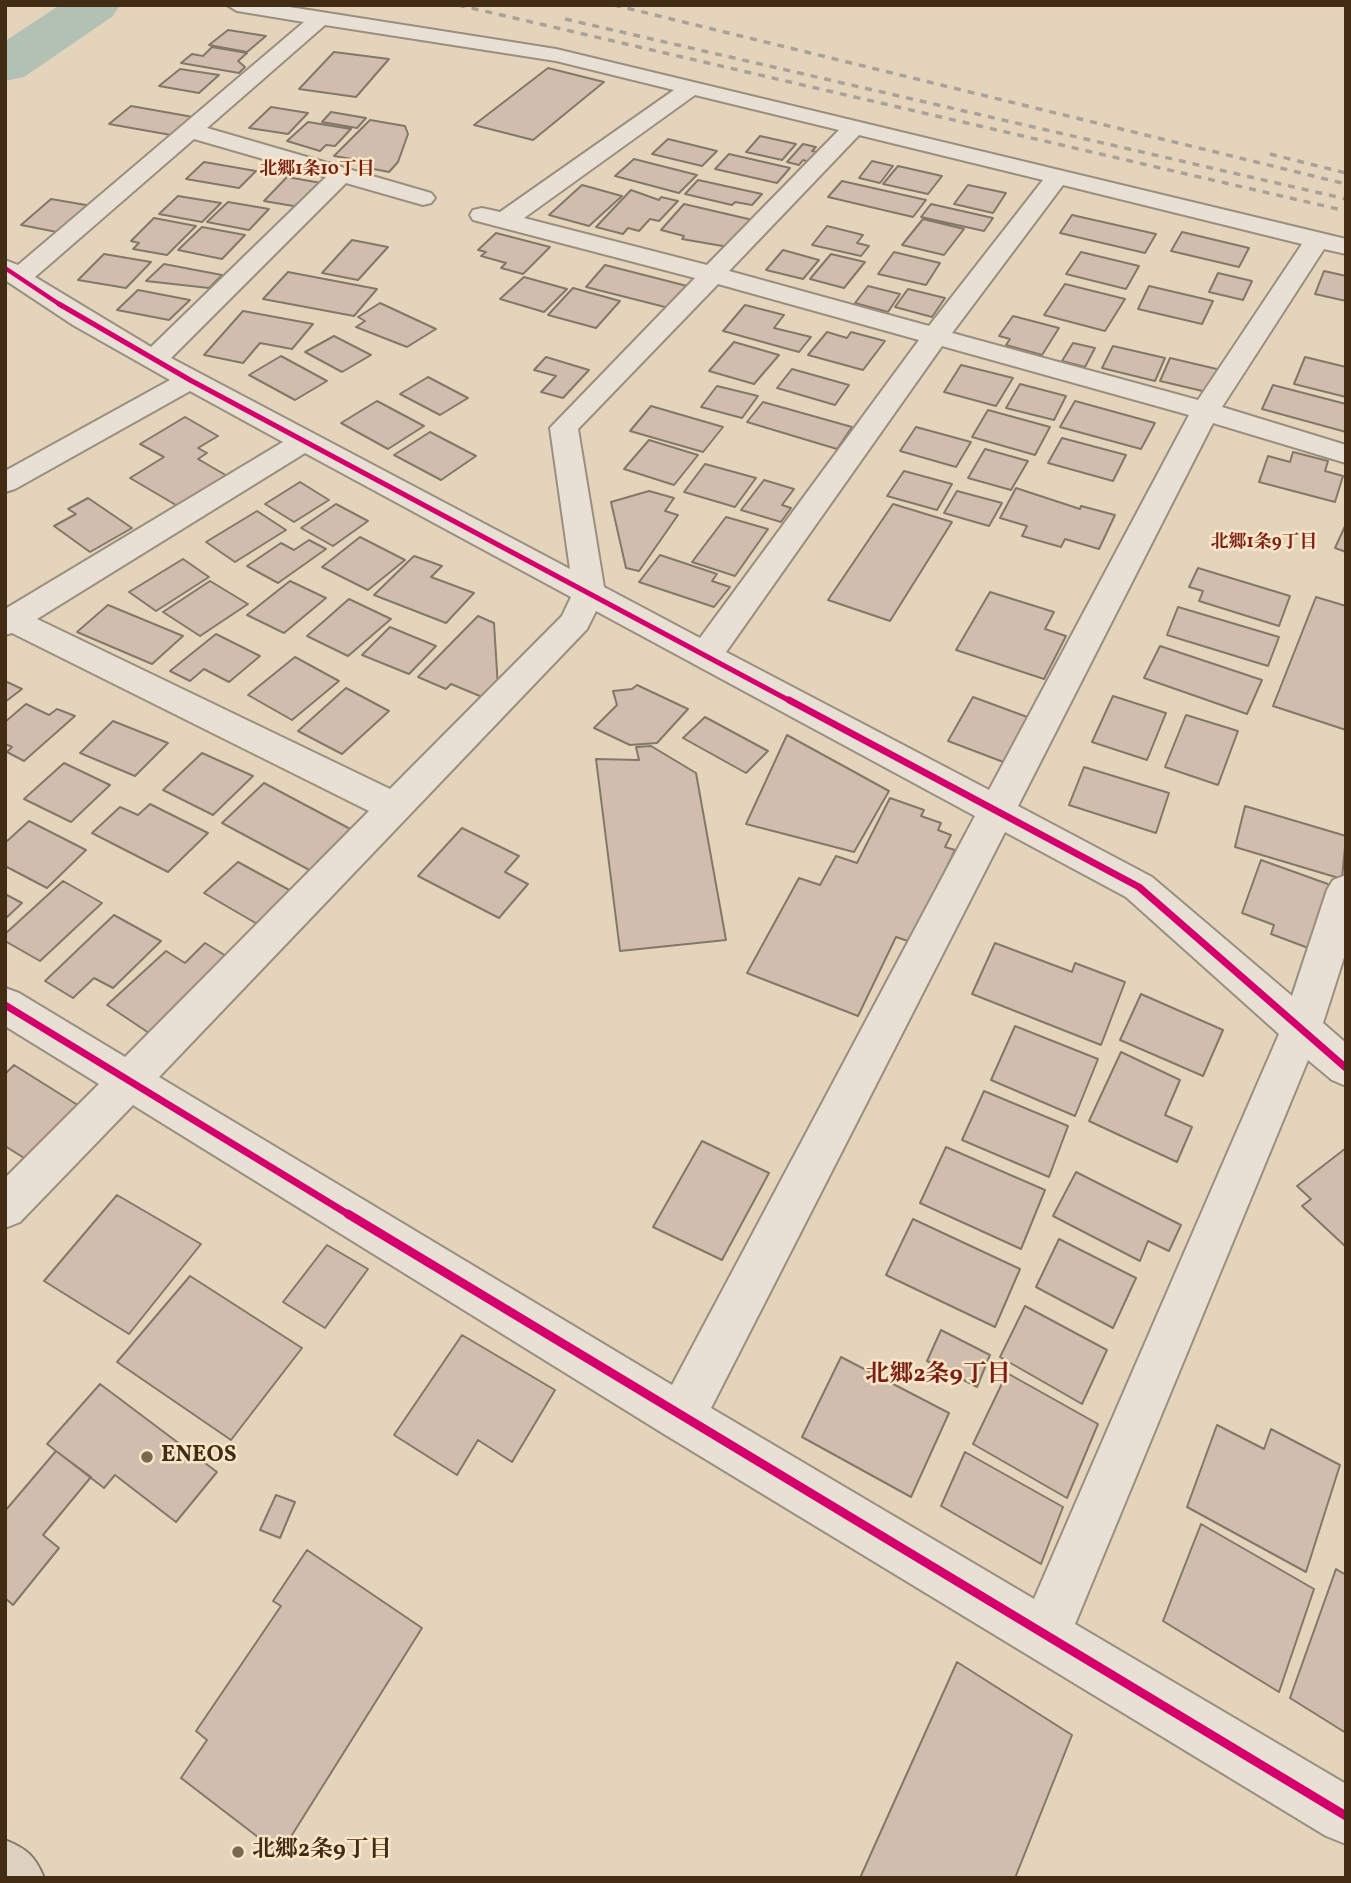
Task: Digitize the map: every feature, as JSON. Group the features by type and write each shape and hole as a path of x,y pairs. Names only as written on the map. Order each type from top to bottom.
{"main road":[{"path":"5,1868 16,1878"}],"street":[{"path":"237,5 556,55 1331,244 1205,411 681,1417"},
{"path":"321,18 193,131 13,272 82,319 190,380 1139,887 1346,1068"},
{"path":"691,88 493,218 714,275 1205,411 1346,454"},
{"path":"5,1208 576,621 589,592 564,428 853,129"},
{"path":"193,131 423,198"},
{"path":"155,358 342,174"},
{"path":"705,656 935,337 1056,179"},
{"path":"5,483 190,380"},
{"path":"9,622 306,440"},
{"path":"9,622 394,807"},
{"path":"1044,1636 1301,1029 1346,890"},
{"path":"5,1005 129,1078 681,1417 1346,1816"}],"building":[{"path":"228,30 266,36 247,52 209,45"},
{"path":"212,47 247,53 238,61 245,67 239,73 181,63 192,54 203,56"},
{"path":"334,52 389,59 356,97 299,89"},
{"path":"548,68 604,82 533,140 474,125"},
{"path":"180,69 219,75 199,93 159,86"},
{"path":"131,106 193,117 171,135 109,124"},
{"path":"271,107 308,113 288,134 249,128"},
{"path":"331,112 366,118 357,128 322,122"},
{"path":"370,120 405,126 408,134 398,162 389,172 358,166 363,161 334,156"},
{"path":"308,122 351,129 335,146 326,145 320,151 287,141"},
{"path":"760,136 796,144 782,160 746,152"},
{"path":"668,139 717,151 702,166 652,154"},
{"path":"803,144 816,147 812,151 821,153 813,163 803,160 799,165 787,162"},
{"path":"729,154 790,168 777,183 715,169"},
{"path":"634,159 697,175 679,193 615,176"},
{"path":"872,161 893,166 880,183 859,178"},
{"path":"204,162 256,171 239,188 186,179"},
{"path":"898,166 942,176 928,194 883,184"},
{"path":"287,177 327,184 305,208 264,201"},
{"path":"698,180 762,194 752,205 735,202 732,205 685,194"},
{"path":"842,181 926,200 913,217 828,197"},
{"path":"582,185 622,196 589,226 549,215"},
{"path":"968,185 1006,193 993,213 954,204"},
{"path":"631,190 659,200 661,197 678,201 659,221 650,219 639,231 628,228 623,234 596,227"},
{"path":"178,196 221,203 202,222 159,214"},
{"path":"51,199 92,206 62,233 21,225"},
{"path":"228,202 269,209 249,230 207,222"},
{"path":"684,204 757,221 734,248 682,239 684,236 661,230"},
{"path":"931,204 993,218 984,231 921,217"},
{"path":"1072,215 1156,234 1145,253 1060,233"},
{"path":"154,218 196,226 167,255 133,249 139,243 131,241"},
{"path":"923,219 964,229 944,255 902,245"},
{"path":"827,226 863,235 857,243 869,246 861,256 812,245"},
{"path":"202,227 245,235 222,259 178,250"},
{"path":"1182,232 1249,248 1239,267 1171,251"},
{"path":"496,233 550,247 523,274 501,268 506,263 481,256 486,252 478,250"},
{"path":"352,240 388,247 358,280 322,273"},
{"path":"783,250 819,260 803,279 766,270"},
{"path":"894,252 940,263 926,285 878,274"},
{"path":"1081,252 1139,266 1126,289 1066,274"},
{"path":"104,254 151,262 126,288 78,280"},
{"path":"831,254 865,262 844,288 810,279"},
{"path":"164,264 222,275 209,288 146,281"},
{"path":"605,265 687,286 669,308 586,287"},
{"path":"1324,271 1346,276 1346,301 1315,294"},
{"path":"288,272 377,289 354,316 263,299"},
{"path":"1218,273 1252,281 1243,300 1209,292"},
{"path":"524,277 567,289 544,312 500,299"},
{"path":"1065,284 1125,299 1105,331 1044,315"},
{"path":"868,286 900,294 888,312 855,303"},
{"path":"1149,286 1213,301 1202,324 1138,309"},
{"path":"573,288 620,301 596,328 548,315"},
{"path":"908,289 945,298 932,317 895,307"},
{"path":"138,290 190,300 169,320 117,310"},
{"path":"380,303 436,329 407,347 356,327 365,321 358,317"},
{"path":"745,305 784,315 774,328 811,337 799,352 723,331"},
{"path":"243,311 313,324 292,349 260,343 243,363 204,355"},
{"path":"1013,316 1059,328 1042,355 1006,345 1010,339 999,336"},
{"path":"827,332 847,338 851,332 885,341 863,370 808,355"},
{"path":"334,336 371,355 342,372 305,352"},
{"path":"734,342 779,355 754,384 709,371"},
{"path":"1073,343 1095,348 1085,367 1062,361"},
{"path":"1113,346 1165,358 1155,381 1102,368"},
{"path":"281,356 327,381 295,400 249,375"},
{"path":"546,357 589,370 563,398 541,392 556,376 534,370"},
{"path":"1305,357 1346,367 1346,397 1294,384"},
{"path":"1170,358 1221,370 1211,393 1160,381"},
{"path":"961,365 1013,378 996,406 944,392"},
{"path":"792,369 849,385 835,405 777,388"},
{"path":"428,377 468,398 440,415 400,394"},
{"path":"1020,384 1066,396 1054,420 1006,408"},
{"path":"1273,385 1346,404 1346,432 1262,409"},
{"path":"717,386 758,396 742,418 701,407"},
{"path":"377,401 424,426 388,449 341,423"},
{"path":"1075,401 1155,423 1141,449 1060,427"},
{"path":"763,402 852,427 837,449 747,422"},
{"path":"651,406 723,427 703,452 630,431"},
{"path":"988,410 1050,427 1035,455 972,437"},
{"path":"185,417 218,436 198,448 207,453 198,459 229,477 181,508 130,478 164,457 140,444"},
{"path":"916,427 971,442 956,467 900,451"},
{"path":"430,432 476,456 441,480 394,455"},
{"path":"1062,438 1126,455 1113,481 1048,463"},
{"path":"649,440 698,455 674,485 624,469"},
{"path":"985,449 1028,461 1011,490 968,478"},
{"path":"1293,452 1328,461 1325,471 1343,476 1335,502 1259,482 1268,456 1290,462"},
{"path":"705,464 756,478 735,507 684,492"},
{"path":"904,471 952,484 937,510 887,496"},
{"path":"764,480 794,489 782,505 791,508 781,522 741,510"},
{"path":"300,482 329,500 294,522 265,504"},
{"path":"1016,488 1080,509 1081,506 1115,515 1099,549 1065,539 1061,547 1022,536 1027,526 1000,518"},
{"path":"649,491 674,498 665,511 678,515 639,571 626,568 611,502"},
{"path":"957,491 1002,503 989,526 944,513"},
{"path":"88,498 132,528 90,552 54,526 76,514 68,509"},
{"path":"336,504 368,521 333,546 301,528"},
{"path":"893,504 952,522 890,621 828,600"},
{"path":"257,511 286,530 235,562 206,542"},
{"path":"726,517 768,529 735,576 692,562"},
{"path":"1346,524 1346,552 1335,548"},
{"path":"360,537 405,560 368,590 322,567"},
{"path":"309,540 326,549 278,583 247,566 281,543 294,550"},
{"path":"660,555 717,574 712,581 730,587 714,607 639,582"},
{"path":"414,556 442,566 431,577 474,593 446,623 374,595"},
{"path":"183,559 209,577 156,611 129,592"},
{"path":"1198,568 1290,596 1279,626 1199,601 1203,591 1189,587"},
{"path":"210,581 248,604 200,636 163,612"},
{"path":"290,581 326,598 284,633 247,615"},
{"path":"990,592 1054,612 1045,629 1066,636 1044,679 956,650"},
{"path":"1316,597 1346,606 1346,730 1273,706"},
{"path":"349,599 391,619 348,656 307,636"},
{"path":"108,605 183,636 152,664 77,632"},
{"path":"1178,607 1279,637 1268,666 1167,635"},
{"path":"478,616 494,623 498,688 487,699 451,684 446,689 418,677"},
{"path":"390,627 436,646 409,674 362,655"},
{"path":"216,634 260,656 229,682 204,669 190,681 170,671"},
{"path":"1160,646 1262,680 1247,714 1144,678"},
{"path":"295,657 339,681 292,720 248,695"},
{"path":"5,681 22,689 5,702"},
{"path":"637,685 688,709 657,743 630,745 594,728 617,705 613,691 632,689"},
{"path":"346,688 389,711 342,754 298,731"},
{"path":"1113,696 1166,713 1147,760 1092,742"},
{"path":"973,697 1030,718 1006,763 948,741"},
{"path":"26,704 49,715 57,709 75,716 24,761 7,752 12,747 5,744 5,722"},
{"path":"1186,715 1238,731 1218,785 1165,767"},
{"path":"705,717 768,751 746,773 683,738"},
{"path":"113,721 168,743 135,776 80,753"},
{"path":"787,735 889,791 854,852 746,824"},
{"path":"651,746 696,773 726,940 620,951 596,759 639,760 636,747"},
{"path":"202,753 253,776 213,815 163,790"},
{"path":"64,763 110,785 71,822 24,799"},
{"path":"1084,767 1169,793 1156,833 1069,805"},
{"path":"264,783 356,832 315,873 222,823"},
{"path":"890,798 924,810 921,816 941,823 938,830 951,835 945,847 955,850 911,942 896,937 858,1016 747,973 799,878 820,885 836,856 857,863"},
{"path":"150,804 208,833 168,872 92,833 120,807 138,815"},
{"path":"1245,806 1346,836 1342,879 1235,847"},
{"path":"29,821 86,850 47,888 5,866 5,843"},
{"path":"462,828 519,856 505,872 528,884 499,918 418,876"},
{"path":"1261,860 1339,888 1319,952 1271,934 1274,925 1242,913"},
{"path":"238,862 293,892 259,925 204,893"},
{"path":"63,881 102,903 40,961 5,941 5,934"},
{"path":"5,894 22,903 5,919"},
{"path":"114,915 161,941 113,988 94,978 73,998 45,981"},
{"path":"205,943 231,959 152,1035 107,1005 166,951 185,963"},
{"path":"995,943 1072,972 1075,963 1125,982 1101,1045 972,994"},
{"path":"1141,994 1223,1030 1203,1076 1120,1040"},
{"path":"1015,1026 1098,1059 1075,1116 991,1080"},
{"path":"1121,1052 1180,1080 1165,1115 1192,1127 1177,1162 1089,1121"},
{"path":"14,1065 84,1109 32,1163 5,1146 5,1074"},
{"path":"984,1091 1068,1126 1049,1177 962,1140"},
{"path":"702,1141 769,1173 722,1260 653,1227"},
{"path":"946,1147 1045,1190 1021,1249 920,1203"},
{"path":"1346,1148 1346,1247 1302,1206 1311,1199 1297,1186"},
{"path":"1076,1172 1181,1225 1169,1251 1148,1241 1140,1261 1053,1216"},
{"path":"117,1195 201,1244 129,1334 44,1281"},
{"path":"913,1219 1020,1269 995,1327 886,1275"},
{"path":"1059,1239 1136,1278 1113,1328 1036,1287"},
{"path":"327,1245 368,1269 325,1328 283,1302"},
{"path":"190,1276 302,1348 231,1440 117,1362"},
{"path":"1025,1306 1107,1350 1082,1404 1000,1357"},
{"path":"941,1330 990,1355 977,1387 927,1361"},
{"path":"462,1335 555,1390 512,1462 478,1440 457,1475 394,1435"},
{"path":"841,1357 949,1413 911,1497 802,1437"},
{"path":"1007,1373 1098,1424 1067,1498 973,1444"},
{"path":"100,1384 217,1472 176,1522 115,1475 104,1488 47,1444"},
{"path":"1217,1425 1264,1449 1271,1429 1340,1465 1306,1572 1187,1507"},
{"path":"56,1451 91,1477 43,1535 59,1548 13,1605 5,1598 5,1511"},
{"path":"965,1452 1063,1507 1041,1564 941,1506"},
{"path":"276,1495 295,1502 280,1538 260,1530"},
{"path":"1201,1524 1314,1589 1279,1692 1163,1621"},
{"path":"307,1550 422,1628 280,1854 181,1778 207,1740 196,1731 281,1606 273,1601"},
{"path":"1336,1569 1346,1575 1346,1733 1290,1698"},
{"path":"957,1662 1072,1735 1015,1878 860,1878"}],"waterway":[{"path":"5,65 95,5"}],"railway":[{"path":"458,5 1346,211"},
{"path":"614,5 1346,184"},
{"path":"565,19 1346,199"},
{"path":"1270,154 1346,173"}],"cycle path":[{"path":"5,268 82,319 190,380 1139,887 1346,1068"},
{"path":"5,1005 681,1417 1346,1816"}],"place":[{"name":"ENEOS","path":"147,1457"},
{"name":"北郷2条9丁目","path":"238,1852"}],"district":[{"name":"北郷1条10丁目","path":"317,171"},
{"name":"北郷1条9丁目","path":"1264,544"},
{"name":"北郷2条9丁目","path":"938,1377"}]}
